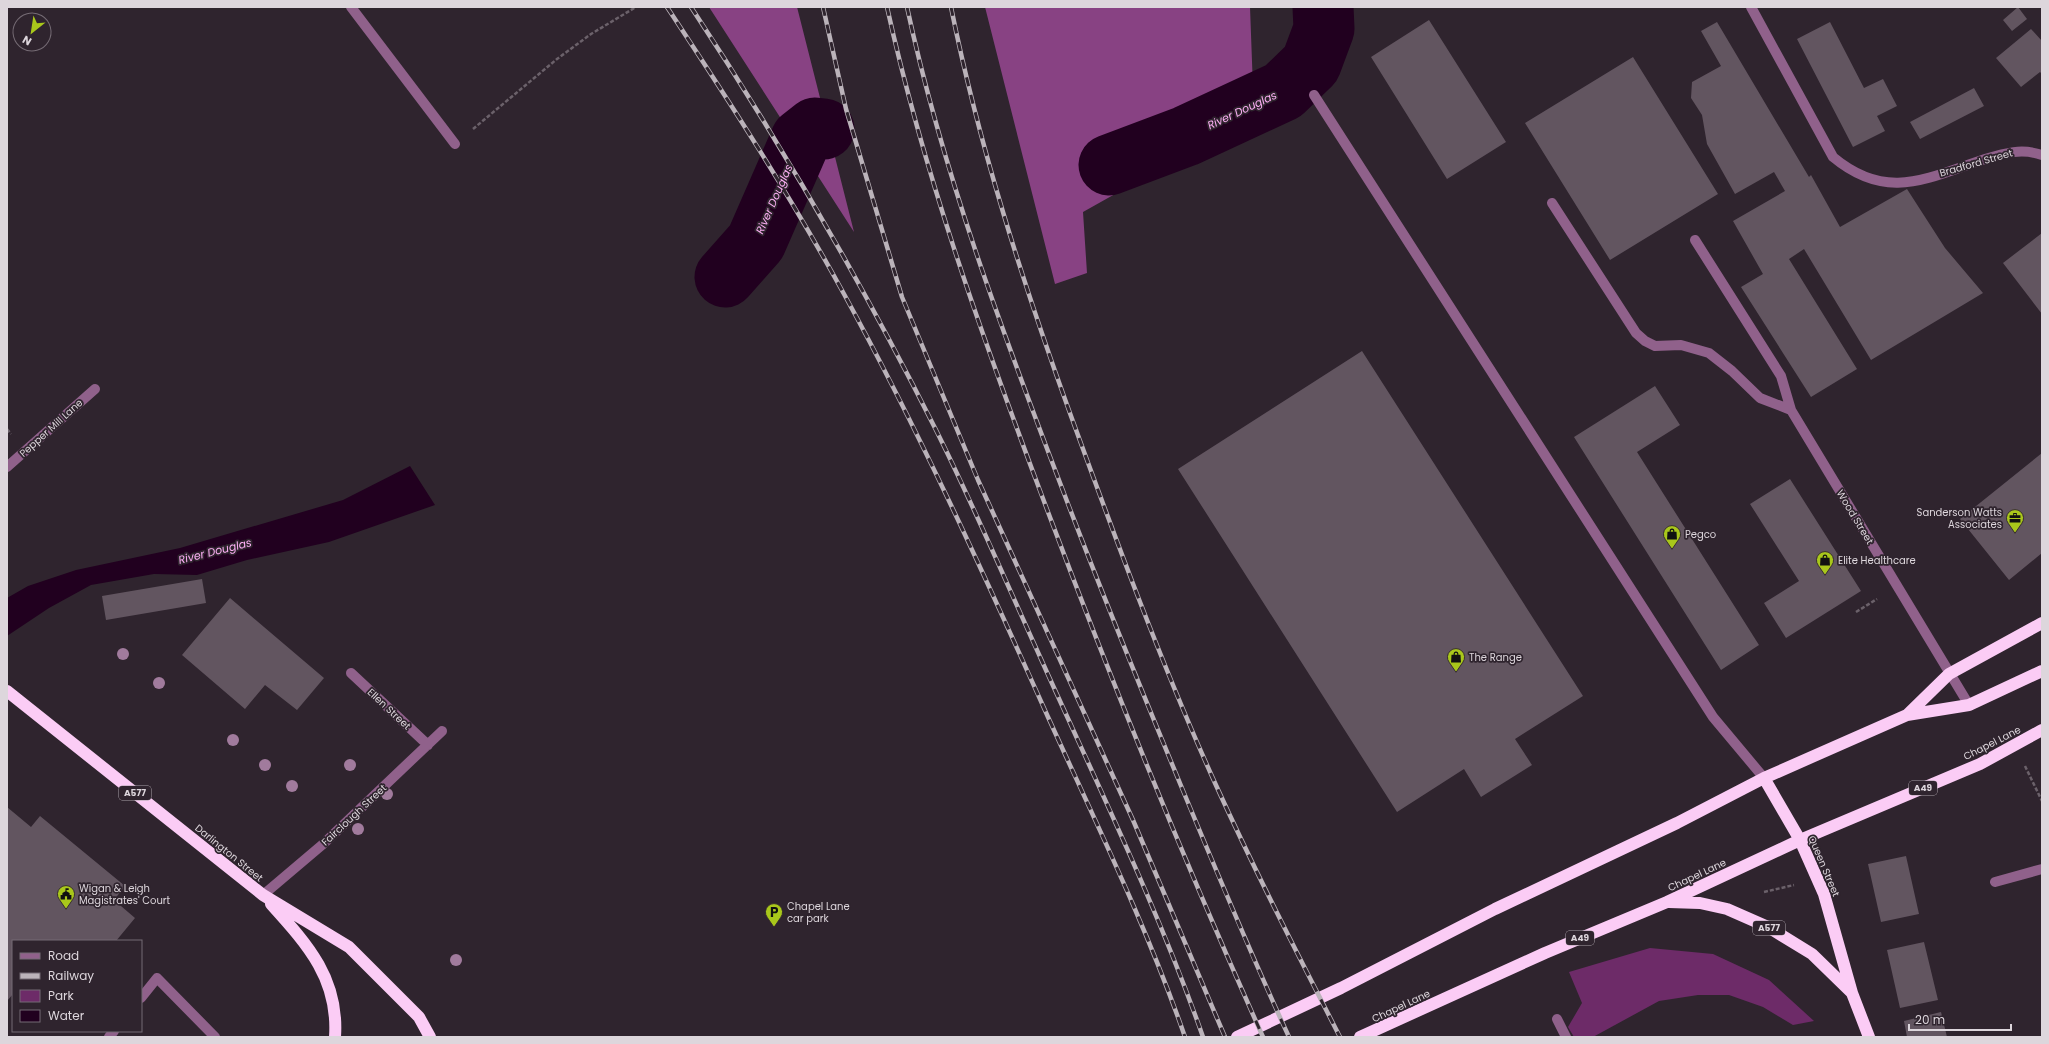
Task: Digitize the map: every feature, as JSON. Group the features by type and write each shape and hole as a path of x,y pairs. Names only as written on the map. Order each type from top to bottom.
{"highway":[{"path":"1907,715 1949,674 2042,623"},
{"path":"1237,1037 1341,988 1495,909 1677,823 1764,778 1907,715 1969,705 2042,671"},
{"name":"Darlington Street","path":"7,691 263,895 349,947 419,1017 430,1037"},
{"name":"Chapel Lane","path":"1360,1037 1545,952 1667,902 1800,840 1980,764 2042,730"},
{"name":"Queen Street","path":"1764,778 1800,840 1824,894 1852,993 1869,1037"},
{"name":"A577","path":"263,895 303,940 321,970 334,1002 336,1016 335,1037"},
{"name":"Queen Street","path":"1667,902 1700,903 1727,909 1768,927 1812,954 1852,993"}],"street":[{"path":"351,7 454,144"},
{"name":"Bradford Street","path":"1751,7 1833,157 1848,170 1867,179 1888,184 1912,183 2015,151 2033,152 2042,155"},
{"path":"1314,95 1713,717 1764,778"},
{"path":"1552,203 1636,333 1645,341 1655,346 1680,345 1709,353 1732,371 1760,398 1791,410"},
{"name":"Wood Street","path":"1695,240 1781,376 1791,410 1969,705"},
{"name":"Pepper Mill Lane","path":"7,467 95,389"},
{"name":"Ellen Street","path":"351,673 428,745"},
{"name":"Fairclough Street","path":"263,895 322,844 428,745 442,730"},
{"path":"1995,882 2042,869"},
{"path":"142,997 157,978 215,1037"},
{"path":"1557,1019 1566,1037"}],"path":[{"path":"454,144 557,59 591,34 636,7"},
{"path":"2029,775 2042,801"},
{"path":"1764,892 1797,884"}],"green space":[{"path":"1650,948 1713,954 1769,980 1814,1021 1793,1025 1763,1007 1729,995 1698,995 1659,1001 1593,1037 1574,1037 1568,1027 1582,1003 1569,972"}],"shaded area":[{"path":"709,7 797,7 854,232"},
{"path":"985,7 1250,7 1254,116 1083,212 1087,273 1055,284"}],"water":[{"path":"410,466 435,505 329,542 247,560 197,575 154,574 91,585 49,608 7,636 7,598 28,586 76,570 180,548 343,500"}],"building":[{"path":"2018,7 2027,19 2012,31 2003,20"},
{"path":"1429,20 1506,142 1447,179 1371,57"},
{"path":"1717,22 1809,177 1811,175 1840,227 1907,189 1945,248 1983,293 1871,360 1804,249 1789,259 1857,369 1811,397 1741,287 1763,274 1733,221 1785,191 1774,172 1735,194 1707,144 1702,115 1691,98 1692,82 1721,66 1701,31"},
{"path":"1830,22 1864,88 1883,79 1897,106 1877,116 1885,131 1853,147 1797,39"},
{"path":"2031,29 2042,41 2042,74 2040,72 2021,87 1996,58"},
{"path":"1633,57 1718,194 1610,260 1525,123"},
{"path":"1974,88 1984,106 1920,139 1910,122"},
{"path":"2042,233 2042,314 2003,263"},
{"path":"1362,351 1583,696 1515,739 1532,765 1481,797 1464,769 1397,812 1178,469"},
{"name":"Pegco","path":"1655,386 1680,425 1637,452 1759,645 1721,670 1574,437"},
{"path":"2042,453 2042,553 2009,580 1960,519"},
{"path":"1790,479 1861,591 1786,638 1764,603 1799,581 1750,504"},
{"path":"202,579 206,603 106,620 102,596"},
{"path":"230,598 324,678 297,710 265,685 245,709 182,655"},
{"name":"Wigan & Leigh Magistrates' Court","path":"7,807 31,827 40,816 125,886 114,900 135,918 117,940 12,940 12,995 7,1001"},
{"path":"1906,856 1919,914 1881,922 1868,864"},
{"path":"1924,942 1938,1000 1900,1008 1887,950"},
{"path":"1941,1012 1947,1037 1907,1037 1904,1021"}],"waterway":[{"name":"River Douglas","path":"1109,165 1186,136 1283,91 1311,64 1324,29 1323,7"},
{"name":"River Douglas","path":"725,277 756,242 801,139 815,128 824,129"}],"railway":[{"path":"667,7 781,184 844,294 899,398 975,556 1138,915 1185,1037"},
{"path":"691,7 756,109 819,214 879,320 935,428 976,514 1126,846 1167,941 1203,1037"},
{"path":"823,7 846,109 902,297 978,480 1133,820 1225,1037"},
{"path":"887,7 918,131 936,193 976,315 998,376 1094,632 1148,768 1204,903 1263,1037"},
{"path":"907,7 938,131 977,254 1020,376 1079,533 1138,682 1235,916 1289,1037"},
{"path":"951,7 975,111 1019,265 1053,366 1122,555 1176,692 1215,783 1260,879 1340,1037"}],"place":[{"name":"Sanderson Watts Associates","path":"2015,533"},
{"name":"Pegco","path":"1672,549"},
{"name":"Elite Healthcare","path":"1825,575"},
{"name":"The Range","path":"1456,672"},
{"name":"Wigan & Leigh Magistrates' Court","path":"66,909"},
{"name":"Chapel Lane car park","path":"774,927"}]}
